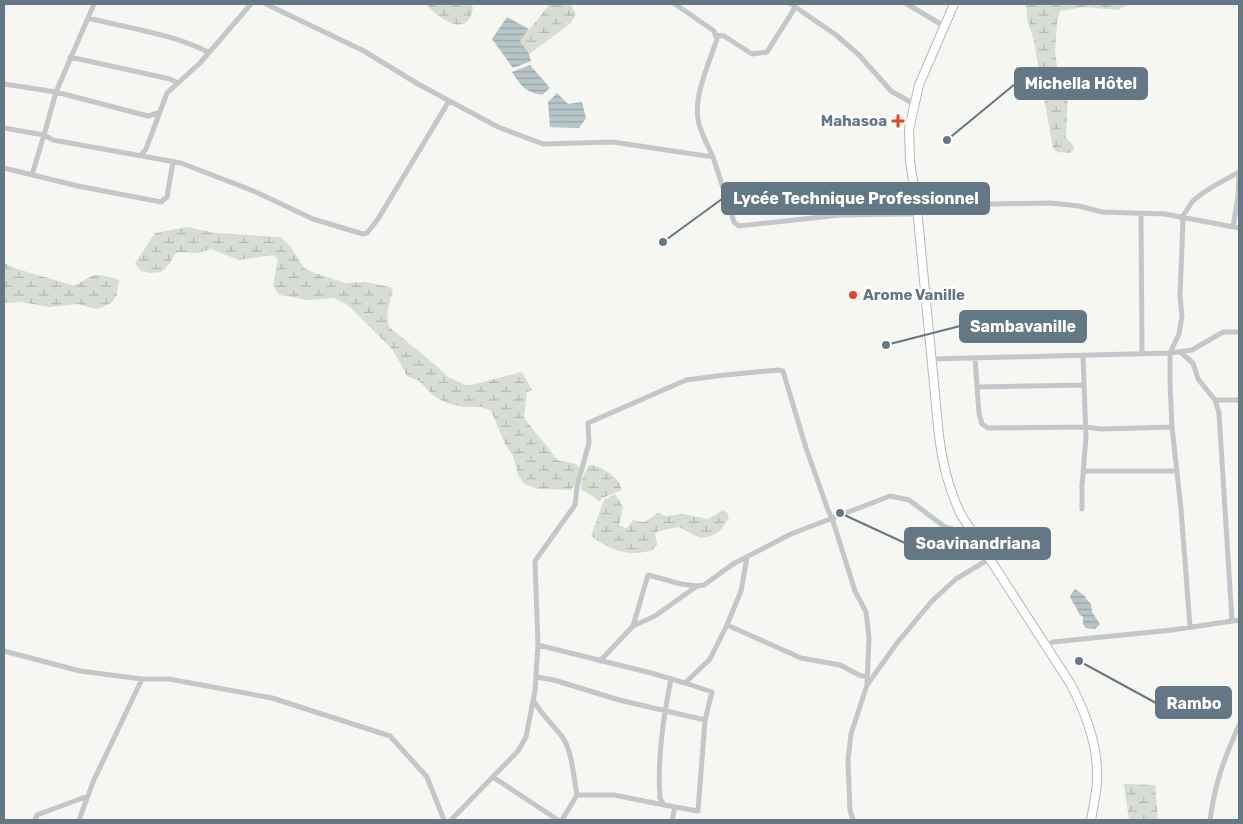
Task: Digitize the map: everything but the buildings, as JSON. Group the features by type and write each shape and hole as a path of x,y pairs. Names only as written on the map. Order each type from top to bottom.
{"main road":[{"path":"954,4 919,85 911,116 909,142 944,469 950,490 960,513 1046,645 1083,707 1091,731 1097,781 1091,820"}],"street":[{"path":"32,175 56,92 94,4"},
{"path":"141,156 146,149 167,93 200,63 251,4"},
{"path":"266,4 364,51 498,127 543,144 613,142 713,157"},
{"path":"675,4 714,32 717,39 699,95 699,123 713,157 734,222 739,226 840,215 911,214 917,208 946,205 1050,203 1079,206 1102,212 1164,214 1239,228"},
{"path":"715,35 724,36 752,54 766,52 793,11 793,4"},
{"path":"793,4 836,35 859,55 891,91 914,104"},
{"path":"908,4 944,26"},
{"path":"88,18 162,36 208,52"},
{"path":"70,57 170,79 178,83"},
{"path":"4,84 56,92 148,116 158,113"},
{"path":"4,128 60,141 173,162 212,174 313,219 363,234 367,233 378,219 449,100"},
{"path":"4,168 78,186 161,202 167,197 173,162"},
{"path":"1181,218 1187,212 1190,204 1199,196 1239,172"},
{"path":"1233,227 1238,196 1239,172"},
{"path":"1141,214 1142,354"},
{"path":"1181,218 1183,220 1180,296 1182,316 1179,334 1170,353 1172,427 1184,538 1190,627"},
{"path":"932,359 1170,353 1192,350 1223,332 1239,332"},
{"path":"1180,352 1193,362 1198,379 1215,400 1220,413 1232,621"},
{"path":"1082,509 1086,427 1083,355"},
{"path":"975,358 979,414 982,424 988,428 1086,427 1101,429 1172,427"},
{"path":"451,820 518,751 526,737 534,700 538,645 535,561 576,505 577,486 589,443 588,422 686,380 783,371 806,448 832,518 856,592 866,612 869,638 868,685"},
{"path":"978,387 1084,385"},
{"path":"1215,400 1239,400"},
{"path":"1083,471 1176,472"},
{"path":"600,661 633,626 656,616 697,586 704,584 747,557 791,534 890,496 910,500 945,527 956,530 970,529"},
{"path":"685,683 710,659 727,626 741,591 747,557"},
{"path":"853,820 850,810 848,760 851,734 868,685 897,643 932,601 956,579 989,559"},
{"path":"633,626 648,575 681,584 697,586"},
{"path":"1046,645 1052,642 1239,620"},
{"path":"727,626 802,658 840,665 861,676 867,676"},
{"path":"538,645 671,679 712,692 705,720 698,811 614,795 577,795"},
{"path":"4,652 80,671 142,679 169,679 272,698 390,736 427,778 444,820"},
{"path":"536,678 554,680 620,700 705,720"},
{"path":"79,820 93,782 142,679"},
{"path":"664,805 660,798 659,788 664,710 671,679"},
{"path":"534,700 541,714 564,738 568,747 577,795 562,820"},
{"path":"1210,820 1216,784 1222,763 1239,725"},
{"path":"493,777 558,820"},
{"path":"35,820 37,815 88,796"},
{"path":"672,820 675,807"}],"green space":[{"path":"426,4 469,4 473,7 466,23 460,25 446,20"},
{"path":"550,4 570,4 576,14 571,23 529,54 520,41"},
{"path":"1026,4 1129,4 1118,10 1084,7 1060,11 1057,21 1055,52 1057,66 1068,94 1066,138 1073,145 1074,149 1071,153 1057,152 1053,148 1033,37 1027,18"},
{"path":"187,227 216,233 280,237 290,246 304,268 312,272 345,283 365,282 390,287 393,290 388,314 390,328 448,377 466,385 522,372 532,390 527,392 524,417 557,460 576,464 579,468 576,483 571,490 538,489 524,484 518,475 513,456 505,444 491,411 482,407 462,407 447,403 434,396 419,381 407,376 393,350 350,307 342,302 333,298 309,300 279,295 273,286 278,259 273,255 239,260 211,249 198,253 178,252 161,272 150,273 141,271 135,263 155,233"},
{"path":"4,263 17,269 72,285 95,275 110,277 119,280 117,295 111,303 98,309 79,304 50,307 21,302 4,303"},
{"path":"589,465 605,470 612,475 618,481 622,490 602,498 599,502 583,491 581,489 584,474"},
{"path":"615,494 623,507 619,525 625,528 633,520 644,522 658,513 665,516 683,514 708,519 723,510 729,518 720,531 711,536 701,538 679,527 659,531 655,533 657,544 653,550 628,553 606,546 591,536 604,500"},
{"path":"1124,784 1155,785 1158,820 1129,820"}],"shaded area":[{"path":"507,17 529,29 520,41 529,54 531,61 513,68 492,39"},
{"path":"530,65 550,88 542,95 524,88 512,72"},
{"path":"557,93 568,104 582,102 586,118 579,128 550,127 548,102"},
{"path":"1075,589 1085,596 1091,604 1092,612 1100,624 1095,629 1086,628 1083,624 1083,617 1079,614 1070,596"}],"place":[{"name":"Mahasoa","path":"898,121"},
{"name":"Michella Hôtel","path":"947,140"},
{"name":"Lycée Technique Professionnel","path":"663,242"},
{"name":"Arome Vanille","path":"853,295"},
{"name":"Sambavanille","path":"886,345"},
{"name":"Soavinandriana","path":"840,513"},
{"name":"Rambo","path":"1079,661"}]}
